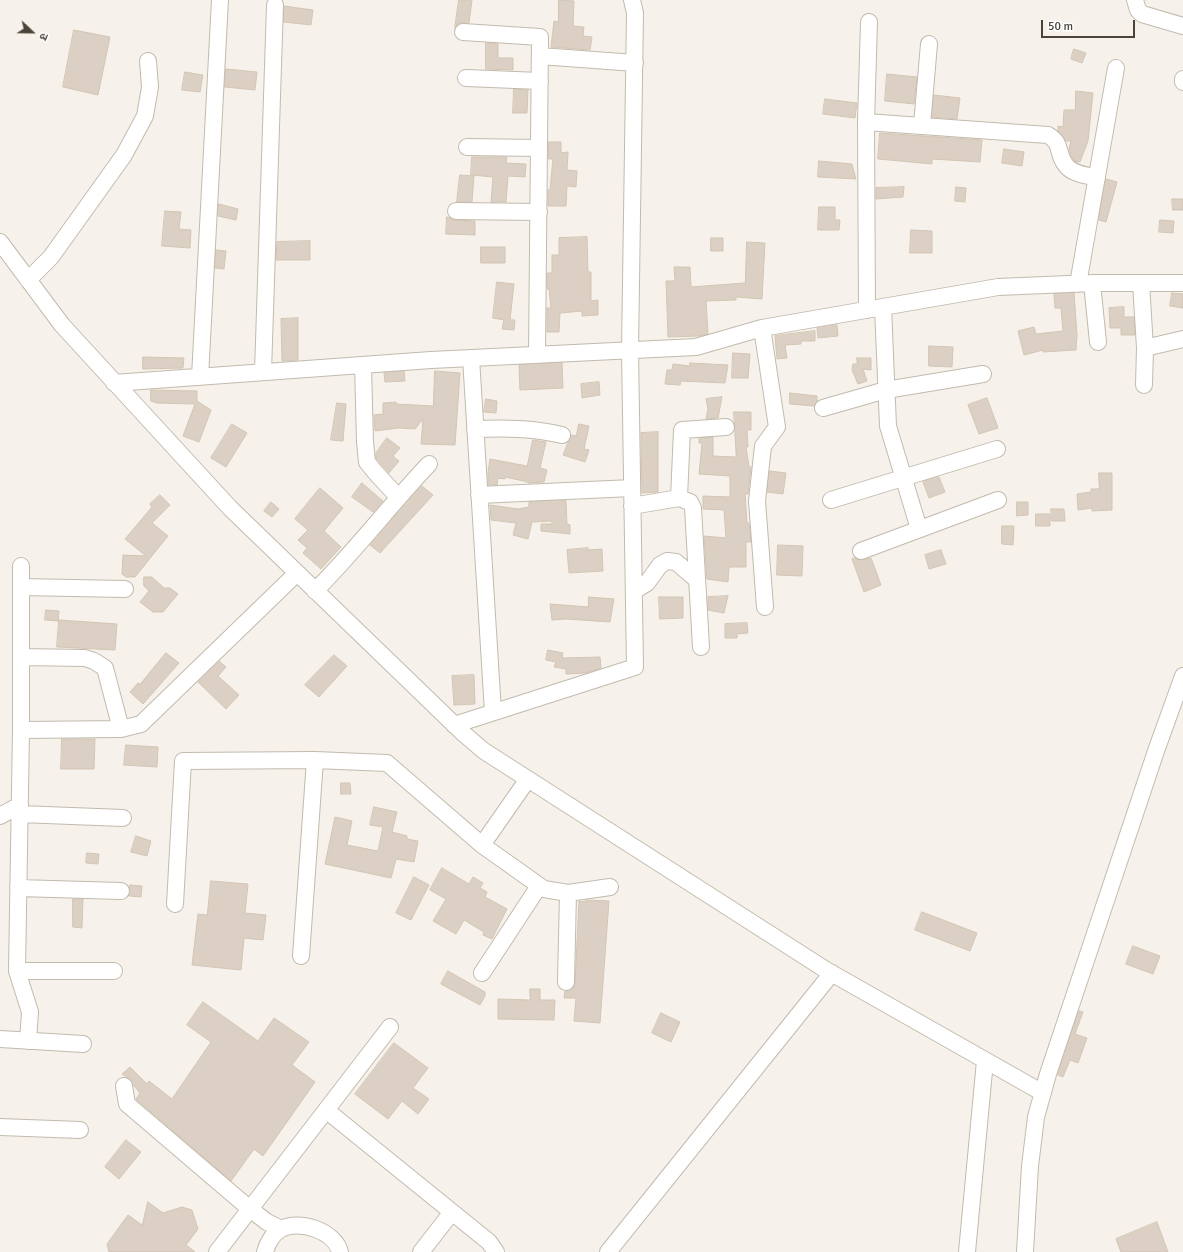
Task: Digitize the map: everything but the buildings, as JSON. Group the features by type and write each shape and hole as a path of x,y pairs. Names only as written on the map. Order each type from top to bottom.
{"street":[{"path":"200,377 220,0"},
{"path":"454,725 635,666 630,350 635,63 635,13 632,0"},
{"path":"1135,0 1138,10 1142,14 1183,26"},
{"path":"263,372 275,5"},
{"path":"867,310 866,122 870,22"},
{"path":"464,32 540,36 537,355"},
{"path":"922,125 928,44"},
{"path":"540,56 635,63"},
{"path":"28,280 51,257 124,154 145,116 150,88 148,61"},
{"path":"1098,342 1085,284 1097,178 1116,68"},
{"path":"466,78 540,81"},
{"path":"866,122 1048,134 1055,139 1064,163 1070,169 1078,173 1097,178"},
{"path":"467,147 539,148"},
{"path":"456,211 539,212"},
{"path":"0,242 62,325 230,508 454,725 484,751 832,973 1043,1093"},
{"path":"1141,283 1146,348 1144,385"},
{"path":"114,382 471,358 696,347 762,328 998,287 1183,283"},
{"path":"884,307 888,426 919,529"},
{"path":"762,328 777,427 762,446 757,502 765,607"},
{"path":"1146,348 1183,339"},
{"path":"471,358 493,712"},
{"path":"363,365 367,462 374,472 398,497"},
{"path":"823,408 886,390 983,374"},
{"path":"679,498 682,430 726,427"},
{"path":"475,429 521,428 540,430 562,435"},
{"path":"831,500 997,449"},
{"path":"315,591 340,566 398,497 430,464"},
{"path":"479,495 632,488"},
{"path":"632,506 679,498 690,502 693,508 701,647"},
{"path":"861,551 998,500"},
{"path":"634,591 647,583 660,565 667,561 676,562 697,580"},
{"path":"21,566 21,730 16,971 30,1012 28,1041"},
{"path":"21,730 121,729 140,724 297,573"},
{"path":"21,587 125,589"},
{"path":"21,657 85,658 105,668 121,729"},
{"path":"1026,1252 1030,1166 1036,1117 1153,758 1183,676"},
{"path":"301,956 315,760"},
{"path":"175,904 183,761 315,760 387,762 482,845 544,889 568,893 610,887"},
{"path":"482,845 528,779"},
{"path":"0,816 20,810 123,818"},
{"path":"482,973 539,886"},
{"path":"18,888 121,891"},
{"path":"566,982 568,893"},
{"path":"16,971 114,971"},
{"path":"608,1252 832,973"},
{"path":"217,1252 390,1027"},
{"path":"0,1039 83,1044"},
{"path":"967,1252 985,1061"},
{"path":"124,1086 127,1104 247,1214 261,1231 266,1248"},
{"path":"326,1110 489,1242 496,1252"},
{"path":"0,1127 80,1130"},
{"path":"421,1252 452,1212"},
{"path":"247,1214 281,1229"},
{"path":"266,1248 281,1229 298,1225 314,1228 326,1234 340,1252"}]}
